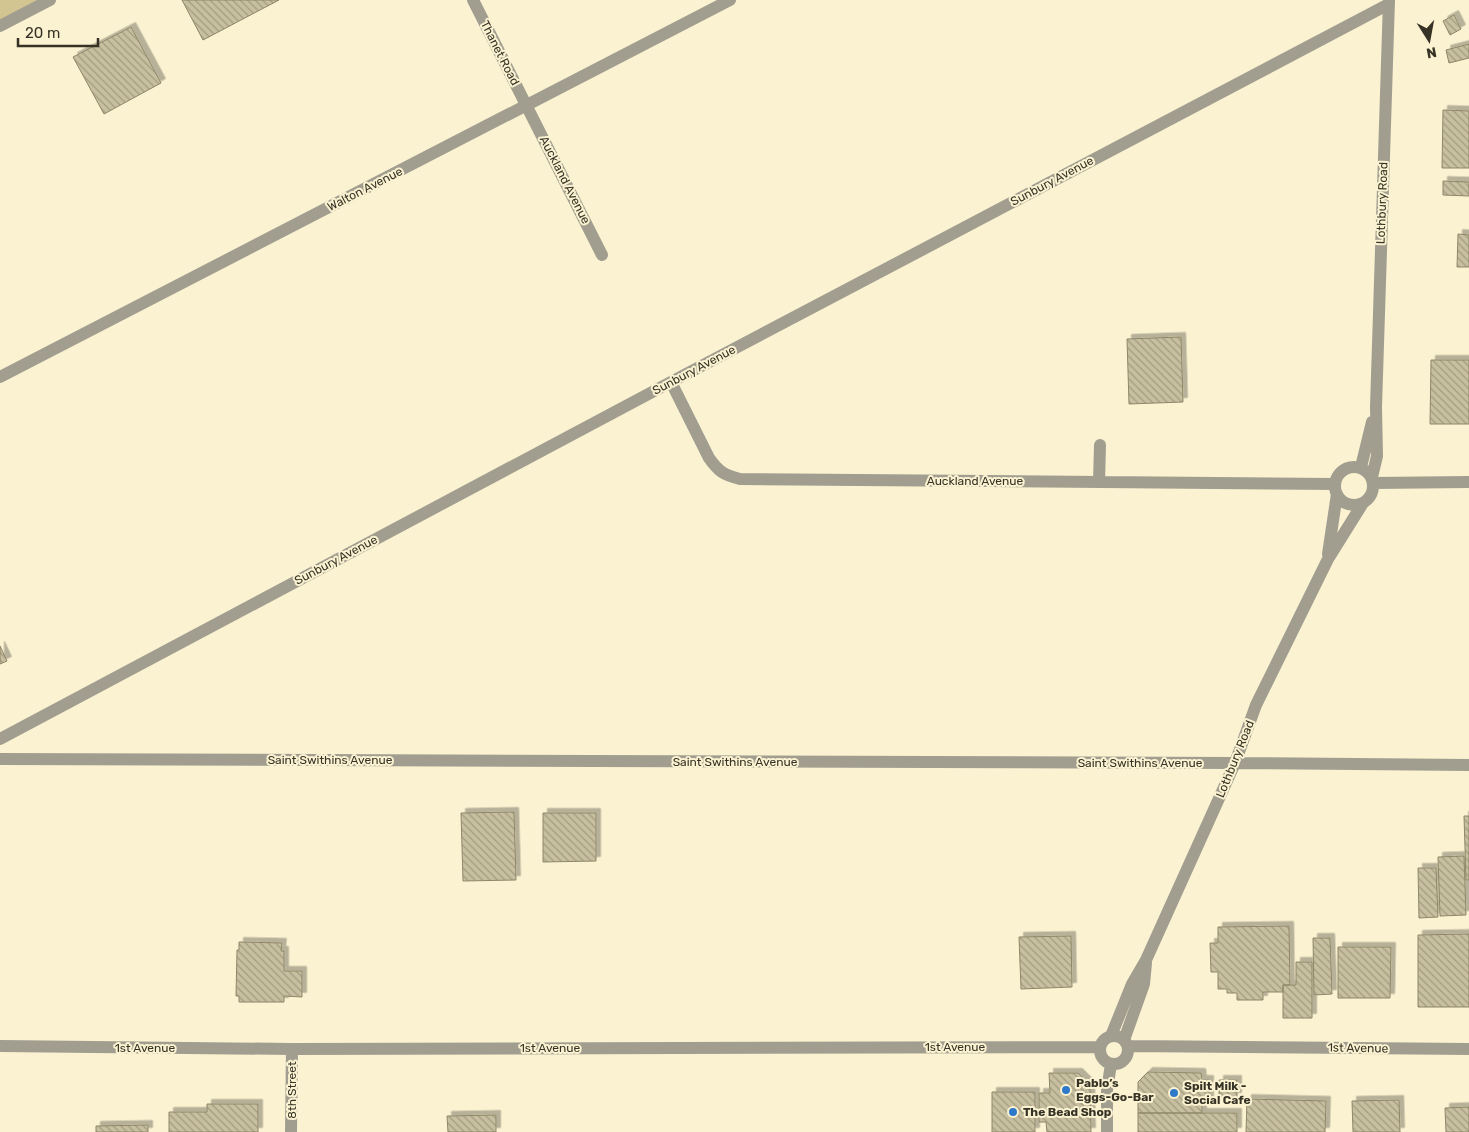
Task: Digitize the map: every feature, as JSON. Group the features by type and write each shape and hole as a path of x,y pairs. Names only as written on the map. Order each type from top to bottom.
{"street":[{"path":"0,26 50,0"},
{"name":"Thanet Road","path":"473,0 527,106"},
{"name":"Walton Avenue","path":"0,377 730,0"},
{"name":"Sunbury Avenue","path":"0,739 1389,2"},
{"name":"Lothbury Road","path":"1373,480 1377,456 1376,407 1389,2"},
{"name":"Auckland Avenue","path":"527,106 602,255"},
{"name":"Auckland Avenue","path":"671,382 709,458 718,470 726,475 740,479 1099,482 1336,489"},
{"name":"Lothbury Road","path":"1360,467 1376,407"},
{"path":"1099,482 1100,445"},
{"path":"1360,467 1368,472 1373,480 1374,487 1370,497 1363,503 1348,504 1336,489 1339,475 1346,468 1360,467"},
{"path":"1373,480 1469,482"},
{"name":"Lothbury Road","path":"1328,559 1336,489"},
{"name":"Lothbury Road","path":"1111,1036 1132,984 1146,960 1236,763 1256,705 1328,559 1363,503"},
{"name":"Saint Swithins Avenue","path":"0,758 1469,765"},
{"name":"Lothbury Road","path":"1126,1043 1144,984 1146,960"},
{"path":"1116,1035 1126,1043 1127,1055 1116,1064 1107,1063 1100,1056 1099,1047 1103,1039 1111,1036 1116,1035"},
{"name":"1st Avenue","path":"1126,1043 1469,1049"},
{"name":"1st Avenue","path":"0,1046 292,1049 1099,1047"},
{"name":"8th Street","path":"291,1132 292,1049"},
{"path":"1107,1132 1107,1090 1112,1064"}],"shaded area":[{"path":"0,0 55,0 0,29"}],"building":[{"path":"182,0 279,0 203,40"},
{"path":"1454,15 1461,29 1450,35 1443,21"},
{"path":"131,27 161,83 104,114 73,57"},
{"path":"1469,44 1469,58 1449,63 1446,50"},
{"path":"1443,110 1469,111 1469,168 1442,168"},
{"path":"1443,181 1469,182 1469,196 1443,195"},
{"path":"1458,234 1469,235 1469,267 1457,267"},
{"path":"1181,337 1183,402 1129,404 1127,339"},
{"path":"1431,360 1469,360 1469,424 1430,424"},
{"path":"0,646 7,661 0,664"},
{"path":"514,812 516,880 463,881 461,813"},
{"path":"543,813 596,813 596,861 543,862"},
{"path":"1464,816 1469,816 1469,880 1466,880"},
{"path":"1464,856 1466,915 1440,916 1438,857"},
{"path":"1418,868 1436,868 1438,917 1419,918"},
{"path":"1289,926 1290,985 1283,985 1283,992 1263,992 1263,1000 1237,1000 1237,993 1227,993 1227,989 1218,989 1218,972 1211,972 1210,943 1218,943 1218,927"},
{"path":"1469,934 1469,1007 1418,1007 1418,935"},
{"path":"1071,936 1072,987 1021,989 1019,937"},
{"path":"1313,938 1330,938 1332,994 1314,995"},
{"path":"239,942 282,943 281,951 284,951 284,971 302,971 302,997 284,996 284,1002 239,1002 239,996 236,996 237,950 239,950"},
{"path":"1338,947 1391,947 1390,998 1338,998"},
{"path":"1296,962 1312,962 1312,1018 1283,1018 1283,985 1296,985"},
{"name":"Spilt Milk - Social Cafe","path":"1148,1072 1201,1073 1202,1080 1209,1080 1209,1104 1202,1104 1202,1113 1138,1113 1138,1082"},
{"path":"1049,1073 1078,1073 1090,1085 1091,1132 1047,1132 1046,1122 1039,1122 1039,1093 1050,1093"},
{"path":"1219,1080 1237,1080 1237,1097 1219,1097"},
{"name":"The Bead Shop","path":"992,1092 1035,1092 1035,1132 992,1132"},
{"path":"1247,1099 1326,1101 1325,1132 1246,1132"},
{"path":"1399,1100 1400,1132 1353,1132 1352,1101"},
{"path":"207,1104 258,1104 258,1132 169,1132 169,1112 207,1112"},
{"path":"1469,1107 1469,1132 1446,1132 1445,1108"},
{"path":"1138,1113 1237,1113 1237,1132 1138,1132"},
{"path":"496,1115 496,1132 448,1132 447,1116"},
{"path":"148,1125 148,1132 96,1132 96,1126"}],"place":[{"name":"Pablo’s Eggs-Go-Bar","path":"1066,1090"},
{"name":"Spilt Milk - Social Cafe","path":"1174,1093"},
{"name":"The Bead Shop","path":"1013,1112"}]}
